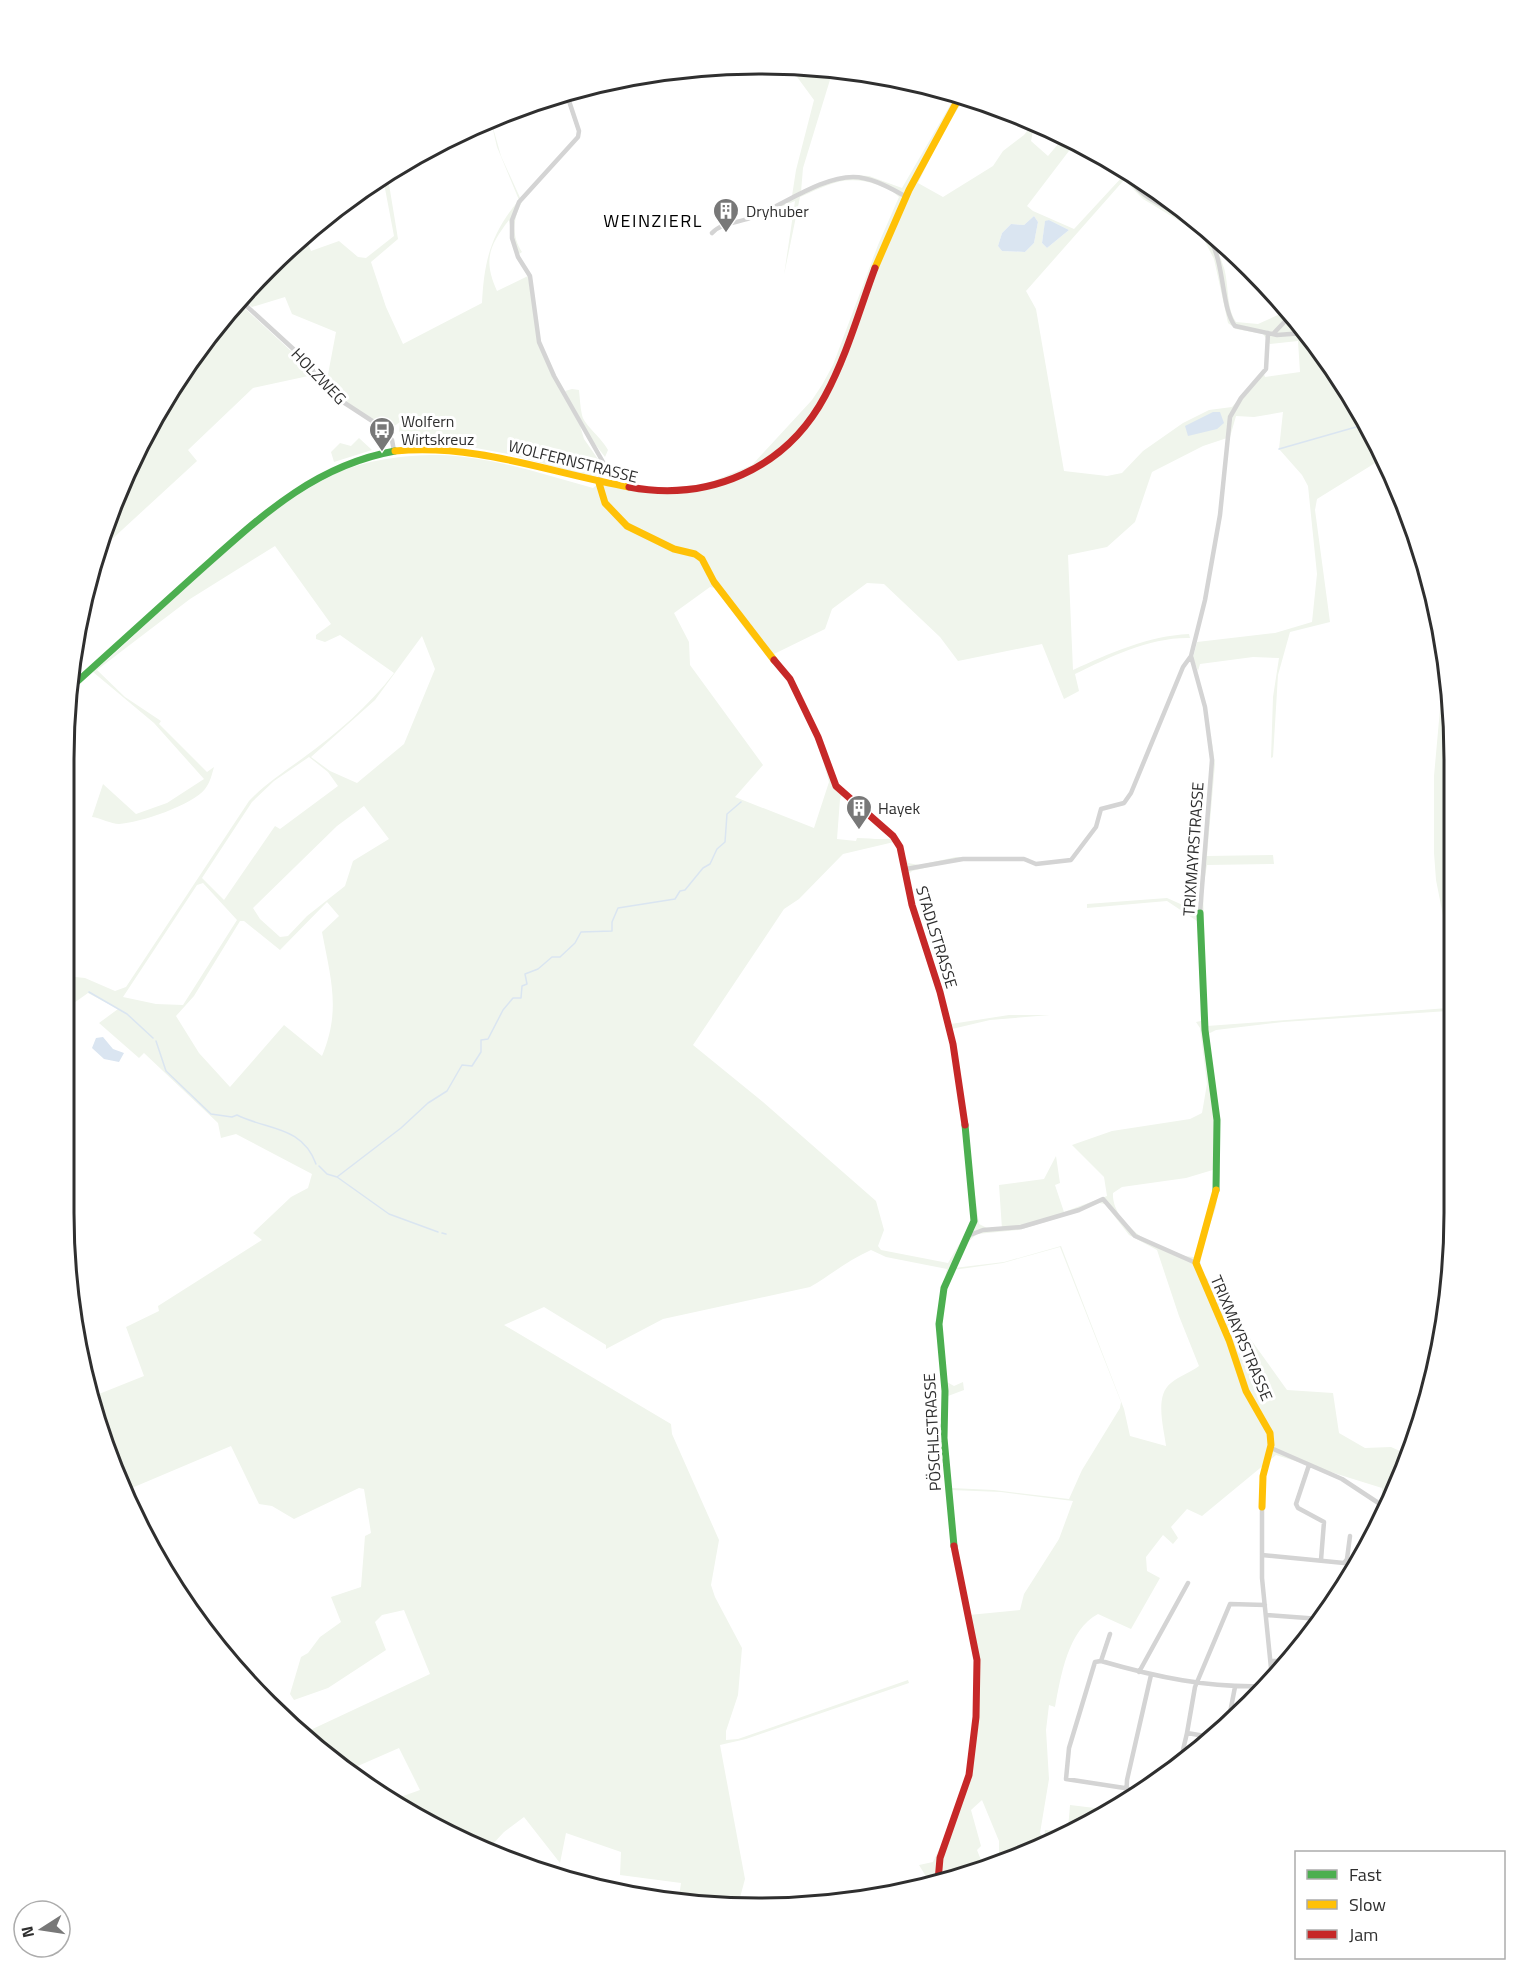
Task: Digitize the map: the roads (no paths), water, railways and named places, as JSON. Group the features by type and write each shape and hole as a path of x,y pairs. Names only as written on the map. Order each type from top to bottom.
{"street":[{"path":"569,101 579,131 578,138 519,202 512,220 512,238 518,257 530,276 539,342 554,376 603,462 599,483"},
{"name":"WOLFERNSTRASSE","path":"78,681 244,531 288,495 334,468 394,451 437,449 491,455 599,483 652,492 699,490 757,468 795,438 814,414 833,378 905,196 934,139 956,103"},
{"path":"712,233 718,227 763,214 809,191 847,177 866,179 905,196"},
{"path":"1134,186 1143,195 1169,210"},
{"path":"1212,245 1220,266 1233,324 1270,333 1296,334"},
{"name":"HOLZWEG","path":"245,305 301,356 336,398 383,429 390,436 394,451"},
{"path":"1270,333 1285,323 1286,332 1291,334"},
{"name":"TRIXMAYRSTRASSE","path":"1270,333 1266,369 1236,405 1230,417 1220,515 1205,600 1191,656 1205,707 1212,760 1200,913 1205,1030 1217,1120 1218,1164 1215,1201 1196,1263 1230,1342 1243,1383 1266,1423 1271,1438 1271,1448"},
{"name":"STADLSTRASSE","path":"599,483 605,502 627,526 674,549 695,554 702,559 714,582 742,621 790,679 818,737 836,786 896,839 906,869 912,905 940,992 953,1044 964,1113 974,1221 970,1234"},
{"path":"906,869 963,858 1024,859 1036,864 1071,860 1096,827 1101,809 1124,803 1131,793 1180,673 1191,656"},
{"path":"970,1234 983,1230 1014,1229 1079,1210 1103,1199 1136,1236 1196,1263"},
{"path":"974,1221 983,1230"},
{"name":"PÖSCHLSTRASSE","path":"938,1873 938,1859 961,1805 975,1738 977,1660 966,1618 950,1522 944,1438 945,1391 939,1324 941,1299 947,1278 970,1234"},
{"path":"1271,1667 1262,1554 1262,1507 1263,1470 1271,1448 1342,1479 1378,1503"},
{"path":"1309,1465 1296,1504 1298,1508 1324,1522 1321,1560"},
{"path":"1262,1554 1344,1563 1350,1536"},
{"path":"1139,1672 1188,1583"},
{"path":"1182,1750 1197,1684 1228,1605 1233,1603 1265,1605"},
{"path":"1266,1615 1310,1618"},
{"path":"1101,1661 1110,1634"},
{"path":"1151,1675 1125,1789 1066,1779 1069,1748 1084,1691 1093,1665 1101,1661 1151,1675 1197,1684 1253,1686"},
{"path":"1270,1661 1276,1661"},
{"path":"1231,1709 1235,1687"},
{"path":"1187,1733 1201,1735"}],"waterway":[{"path":"1279,449 1358,427"},
{"path":"319,1166 327,1174 337,1177 401,1128 428,1103 447,1091 462,1065 472,1066 481,1052 481,1040 488,1039 503,1010 513,998 521,998 522,986 527,984 525,974 538,969 552,957 560,957 575,943 581,932 612,931 612,922 618,908 675,899 680,891 685,890 703,868 710,864 717,849 725,842 727,814 741,802"},
{"path":"89,992 127,1014 153,1038"},
{"path":"156,1041 166,1071 211,1114 232,1117 237,1115 282,1130 302,1142 310,1151 316,1164"},
{"path":"337,1177 389,1214 438,1232"},
{"path":"442,1233 446,1234"}],"place":[{"name":"Dryhuber","path":"726,234"},
{"name":"Wolfern Wirtskreuz","path":"382,453"},
{"name":"Hayek","path":"859,831"}],"district":[{"name":"WEINZIERL","path":"653,221"}]}
